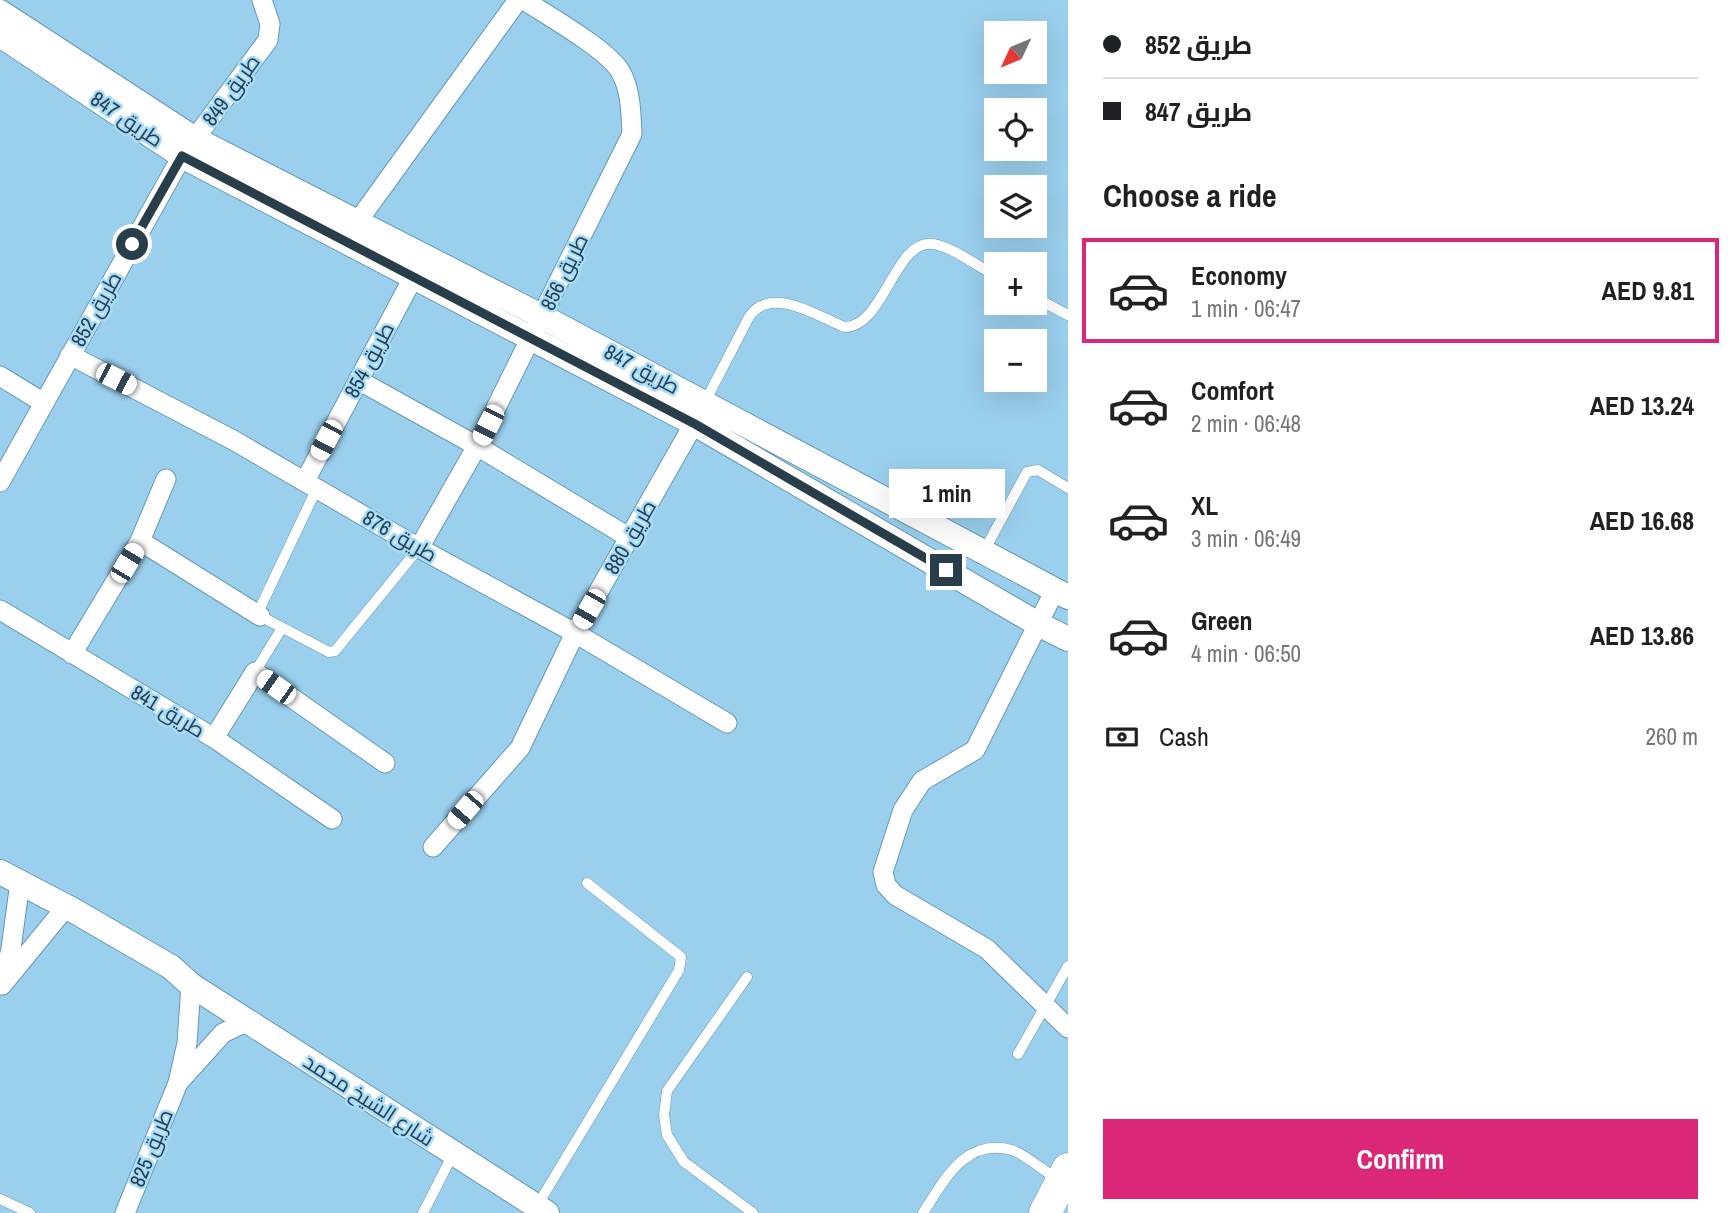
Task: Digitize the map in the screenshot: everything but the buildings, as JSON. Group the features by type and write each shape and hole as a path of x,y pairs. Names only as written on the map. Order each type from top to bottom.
{"main road":[{"path":"1045,1213 1065,1175"}],"street":[{"name":"طريق 849","path":"189,148 268,40 270,24 262,0"},
{"path":"358,221 518,0"},
{"name":"طريق 856","path":"419,548 477,446 632,134 631,102 620,71 604,54 524,0"},
{"name":"طريق 847","path":"0,12 189,148 358,221 538,327 700,413 984,551 1061,593"},
{"name":"طريق 847","path":"0,34 189,148 414,276 538,327"},
{"name":"طريق 852","path":"0,482 69,355 189,148"},
{"name":"طريق 854","path":"311,484 358,380 414,276"},
{"name":"طريق 876","path":"69,355 233,439 419,548 575,633 727,723"},
{"path":"0,376 44,403"},
{"path":"358,380 477,446 630,538"},
{"name":"طريق 847","path":"700,413 1038,624 1068,639"},
{"name":"طريق 880","path":"433,846 520,748 575,633 700,413"},
{"path":"72,654 140,541 166,479"},
{"path":"140,541 260,616"},
{"path":"1061,593 1038,624 975,750 922,781 903,810 883,872 886,885 895,895 987,949 1068,1028"},
{"name":"طريق 841","path":"0,610 214,738 332,819"},
{"path":"214,738 255,672 385,763"},
{"path":"1,987 11,949 9,884"},
{"name":"شارع الشيخ محمد","path":"9,884 62,912 174,981 191,985 542,1210"},
{"path":"1,987 62,912"},
{"name":"طريق 825","path":"125,1213 178,1083 187,1043 191,985"},
{"name":"طريق 825","path":"178,1083 223,1033 248,1021"}],"lane":[{"path":"700,413 749,317 766,302 781,302 844,327 853,327 865,320 911,253 926,243 937,244 984,269"},
{"path":"1047,304 1068,315"},
{"path":"984,551 1027,472 1038,470 1068,488"},
{"path":"311,484 261,606 260,616 329,652 335,651 419,548"},
{"path":"255,672 282,628"},
{"path":"542,1210 678,970 681,957 587,883"},
{"path":"1018,1054 1068,966"},
{"path":"747,977 667,1091 664,1115 667,1135 684,1162 753,1213"},
{"path":"923,1213 962,1159 977,1150 1014,1150 1065,1175"},
{"path":"423,1213 453,1154"},
{"path":"0,1199 30,1213"}],"route":[{"path":"132,244 182,156 695,424 946,570"}]}
